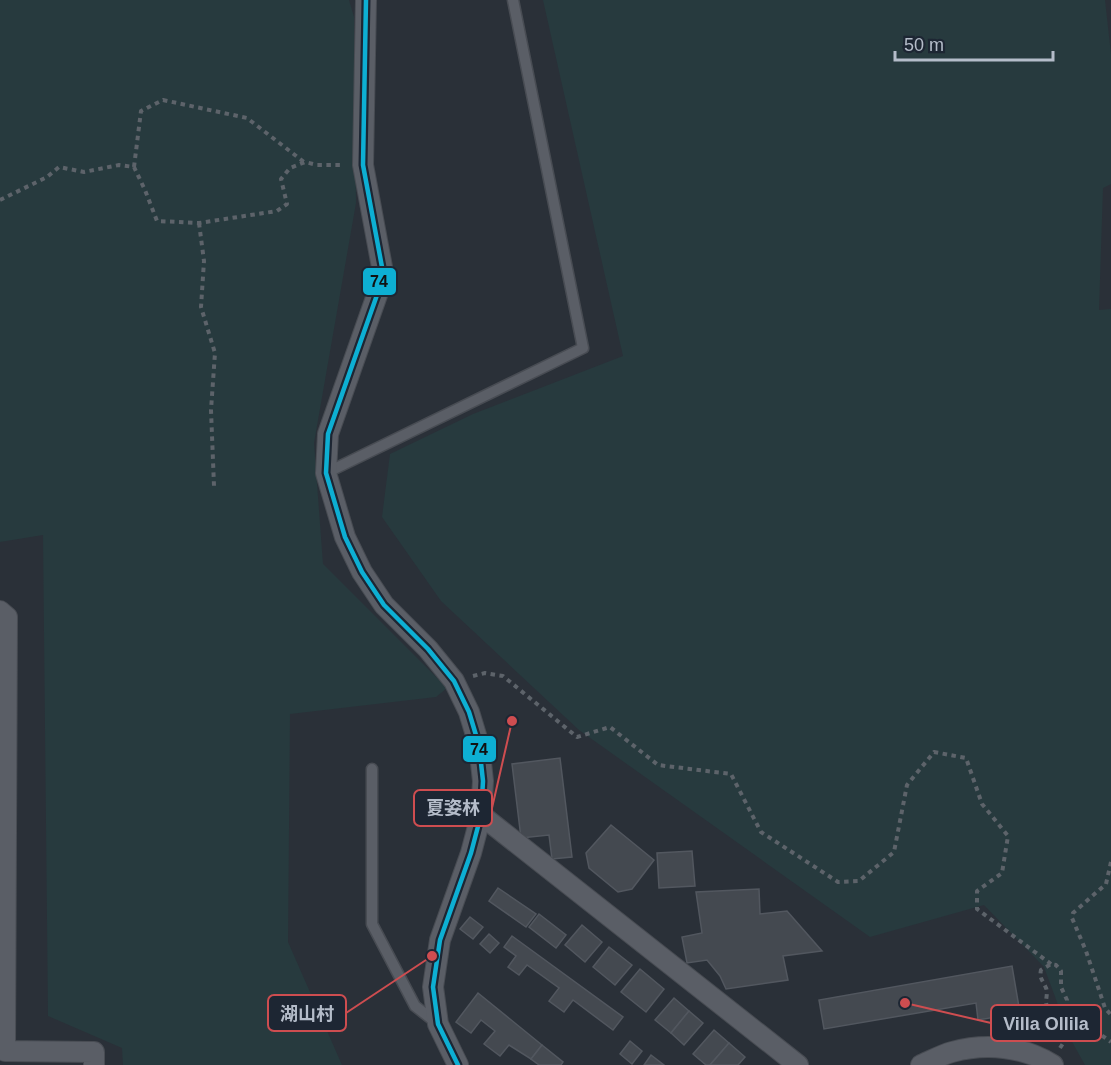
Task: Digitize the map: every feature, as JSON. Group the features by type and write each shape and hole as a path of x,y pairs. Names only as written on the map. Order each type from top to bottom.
{"street":[{"path":"366,0 363,165 382,267 377,295 328,434 326,473 345,537 362,572 384,605 428,649 454,681 469,712 479,745 483,781 481,815 471,853 440,940 433,987 438,1024 459,1065"},
{"path":"0,610 7,617 3,695 2,1051 94,1052 94,1065"},
{"path":"481,815 798,1065"},
{"path":"921,1065 951,1052 982,1047 1017,1049 1051,1064"}],"lane":[{"path":"326,473 583,348 513,0"},
{"path":"372,769 372,924 415,1005 438,1024"}],"path":[{"path":"305,162 290,168 281,179 287,204 277,211 200,223 157,221 134,167 141,111 163,100 247,118 305,162 317,165 363,165"},
{"path":"0,200 48,177 59,167 84,172 119,165 134,167"},
{"path":"200,223 204,261 201,307 215,353 211,410 214,486"},
{"path":"454,681 485,673 503,676 577,737 610,727 658,765 731,774 761,832 838,882 859,880 894,852 907,785 933,752 966,758 982,804 1008,837 1002,873 977,891 977,909 1051,964 1056,965 1061,971 1061,987 1066,1000 1065,1014 1059,1026"},
{"path":"1111,862 1106,884 1073,913 1072,918 1105,1008 1111,1015"},
{"path":"1051,964 1041,970 1040,975 1046,988 1047,1008 1059,1026 1069,1033"},
{"path":"1051,1064 1078,1019 1111,1042"}],"green space":[{"path":"0,0 349,0 354,17 356,203 314,443 323,564 447,688 436,697 290,714 288,942 342,1065 123,1065 122,1048 48,1016 43,535 0,542"},
{"path":"543,0 1105,0 1111,54 1111,184 1103,188 1099,310 1111,309 1111,1065 1085,1065 1071,1040 1044,967 984,905 870,937 579,730 441,601 382,517 390,454 473,414 623,356"}],"building":[{"path":"560,758 572,857 552,859 549,835 521,838 512,764"},
{"path":"611,825 654,860 632,889 618,892 589,868 586,853"},
{"path":"692,851 695,886 659,888 657,853"},
{"path":"498,888 536,914 526,927 489,901"},
{"path":"759,889 760,914 787,911 822,951 783,956 788,980 726,989 720,976 707,960 687,963 682,937 702,933 696,892"},
{"path":"539,914 566,935 556,948 529,927"},
{"path":"470,917 483,927 473,939 460,929"},
{"path":"582,925 602,942 585,962 565,945"},
{"path":"489,934 499,943 490,953 480,944"},
{"path":"512,936 623,1017 613,1030 573,1000 564,1012 549,1001 559,988 527,965 519,975 508,967 516,956 504,947"},
{"path":"609,947 632,965 615,985 593,967"},
{"path":"1012,966 1020,1013 978,1020 976,1003 824,1029 819,1000"},
{"path":"640,969 664,989 646,1012 621,992"},
{"path":"478,993 542,1045 531,1059 509,1045 500,1056 484,1044 495,1031 481,1020 471,1033 456,1022"},
{"path":"674,998 689,1011 671,1033 655,1020"},
{"path":"689,1011 703,1023 684,1045 671,1033"},
{"path":"714,1030 729,1043 710,1065 706,1065 693,1054"},
{"path":"630,1041 642,1051 632,1064 620,1054"},
{"path":"729,1043 745,1057 738,1065 710,1065"},
{"path":"542,1045 563,1062 561,1065 539,1065 531,1059"},
{"path":"651,1055 664,1065 644,1065"}],"transit line":[{"name":"74","path":"366,0 363,165 382,267 377,295 328,434 326,473 345,537 362,572 384,605 428,649 454,681 469,712 479,745 483,781 481,815 471,853 440,940 433,987 438,1024 458,1065"}],"place":[{"name":"夏姿林","path":"512,721"},
{"name":"湖山村","path":"432,956"},
{"name":"Villa Ollila","path":"905,1003"}]}
